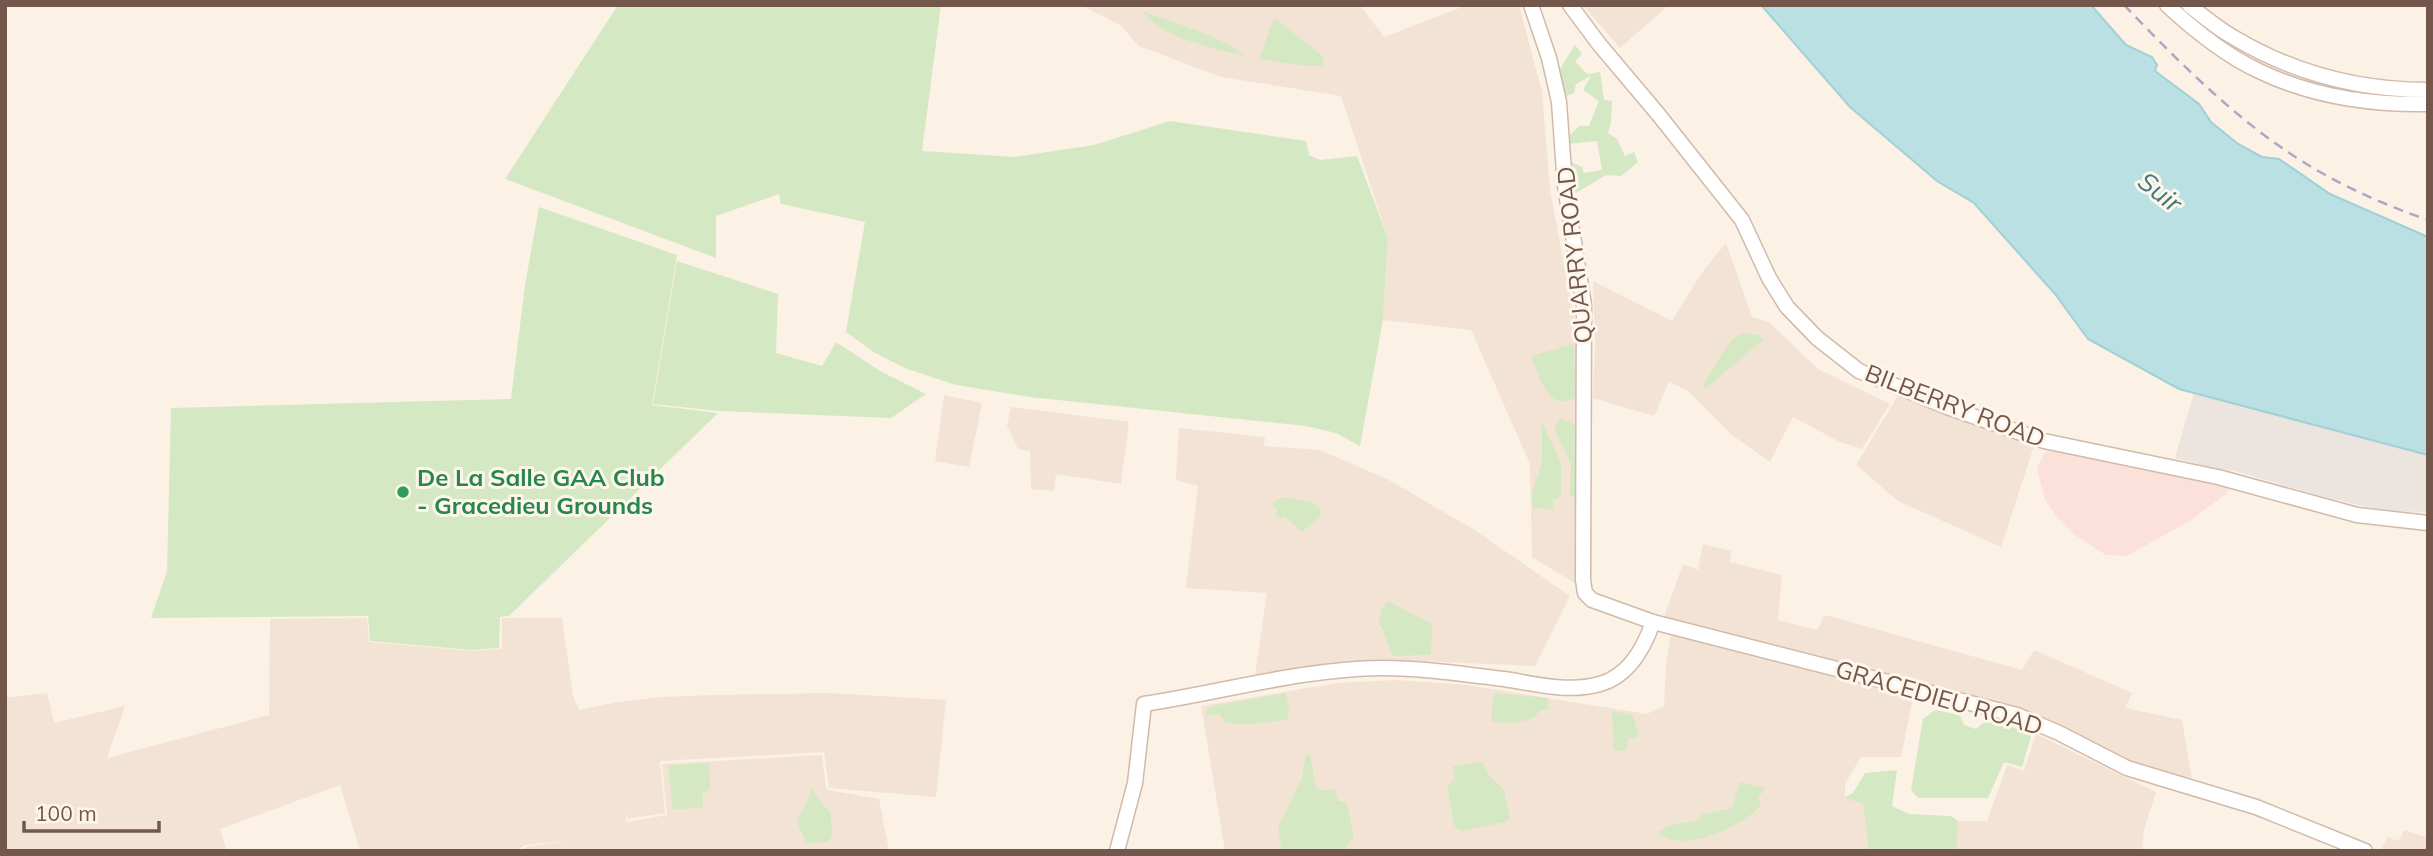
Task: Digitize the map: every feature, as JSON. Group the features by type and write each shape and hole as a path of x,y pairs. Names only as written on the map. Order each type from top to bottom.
{"street":[{"name":"QUARRY ROAD","path":"1531,5 1553,72 1559,102 1566,193 1583,297 1586,351 1583,563 1585,593"},
{"name":"BILBERRY ROAD","path":"1570,5 1598,44 1658,114 1742,220 1769,278 1787,307 1817,338 1859,370 1947,407 2044,440 2218,477 2357,515 2428,523"},
{"path":"2167,5 2196,32 2258,71 2271,76 2315,91 2353,99 2428,104"},
{"path":"2189,5 2231,36 2287,65 2309,73 2367,86 2428,90"},
{"name":"GRACEDIEU ROAD","path":"1585,593 1595,602 1653,622 2017,715 2127,768 2256,807 2365,851"},
{"path":"1117,851 1135,783 1144,704 1308,675 1375,668 1432,670 1551,686 1591,686 1610,680 1627,668 1640,652 1653,622"}],"shaded area":[{"path":"1075,5 1360,5 1384,37 1467,5 1519,5 1542,92 1550,190 1576,328 1579,363 1576,584 1532,557 1530,464 1471,330 1383,320 1388,238 1341,96 1221,77 1139,46 1120,25 1085,7"},
{"path":"1583,5 1669,5 1620,48"},
{"path":"1726,243 1752,317 1769,322 1818,369 1890,404 1862,449 1840,442 1793,417 1770,462 1732,435 1687,390 1669,382 1654,416 1593,398 1593,281 1672,321 1700,275"},
{"path":"2194,393 2428,455 2428,512 2384,511 2235,471 2175,458"},
{"path":"1899,394 2035,443 2001,547 1898,501 1856,465"},
{"path":"944,395 982,403 969,467 935,461"},
{"path":"1011,407 1129,422 1121,484 1056,474 1054,491 1031,489 1030,451 1018,449 1007,426"},
{"path":"1179,428 1265,437 1264,446 1320,450 1389,480 1473,529 1570,596 1535,666 1394,660 1331,663 1255,675 1267,593 1186,588 1198,486 1176,480"},
{"path":"2054,447 2231,485 2226,494 2191,520 2127,556 2106,555 2075,535 2045,500 2037,468 2045,452"},
{"path":"1703,544 1731,551 1730,562 1782,575 1778,620 1817,630 1825,615 2022,670 2034,650 2132,693 2125,708 2182,720 2192,778 2124,764 2021,713 1664,617 1683,564 1698,570"},
{"path":"367,618 369,642 473,651 502,649 502,618 562,618 573,696 579,710 663,697 715,695 829,693 946,700 936,797 829,788 824,752 660,761 665,813 628,819 625,812 627,822 667,815 662,764 822,755 828,790 879,799 889,851 519,851 526,847 567,841 525,845 516,851 360,851 340,785 220,829 227,851 5,851 5,698 47,693 54,723 125,706 107,758 269,715 270,619"},
{"path":"1671,634 1913,698 1901,757 1861,757 1845,784 1845,798 1863,804 1869,851 1225,851 1201,706 1337,683 1396,680 1467,685 1647,714 1664,706"},
{"path":"2036,734 2156,792 2144,830 2142,851 1957,851 1958,821 1987,821 2007,765 2024,771"},
{"path":"2404,830 2428,838 2428,851 2381,851 2387,837 2399,841"}],"green space":[{"path":"618,5 941,5 922,151 1015,157 1094,145 1170,121 1306,141 1309,155 1320,160 1357,156 1388,238 1383,320 1360,446 1336,433 1306,426 1030,397 956,385 905,368 875,353 846,332 865,222 781,204 779,194 716,216 716,258 505,179"},
{"path":"1142,11 1211,36 1245,56 1176,36 1152,21"},
{"path":"1274,18 1324,57 1322,66 1259,59"},
{"path":"1575,45 1582,54 1575,61 1587,74 1600,72 1604,100 1612,101 1608,133 1617,139 1625,156 1634,152 1638,162 1621,176 1606,175 1574,194 1571,162 1582,167 1584,173 1602,170 1597,141 1568,144 1568,137 1579,126 1589,126 1599,101 1583,90 1591,76 1576,84 1574,93 1565,97 1560,69"},
{"name":"De La Salle GAA Club - Gracedieu Grounds","path":"539,207 677,255 652,405 718,413 509,616 500,617 499,648 472,650 370,641 368,616 151,618 167,571 171,408 511,399 525,285"},
{"path":"677,261 778,294 776,353 822,366 836,342 880,371 926,394 891,418 719,411 653,404"},
{"path":"1742,333 1758,335 1764,339 1705,389 1704,383 1731,341"},
{"path":"1574,344 1576,397 1559,401 1546,390 1531,356"},
{"path":"1560,419 1576,425 1576,499 1570,495 1571,464 1554,429"},
{"path":"1542,422 1561,463 1561,494 1553,500 1553,509 1533,508 1532,494 1542,461"},
{"path":"1283,497 1313,503 1321,510 1320,516 1302,532 1284,516 1281,519 1275,514 1278,510 1271,504"},
{"path":"1388,601 1432,624 1431,655 1392,656 1382,627 1378,625 1382,608"},
{"path":"1286,693 1289,710 1287,720 1251,724 1226,723 1219,714 1207,716 1206,711 1212,706"},
{"path":"1494,693 1548,698 1549,709 1521,721 1491,721"},
{"path":"1935,710 1960,715 1964,725 1976,729 1987,720 2032,733 2022,767 2004,762 1988,798 1918,798 1911,790 1923,719"},
{"path":"1612,711 1633,715 1638,734 1636,739 1629,737 1625,751 1614,750"},
{"path":"1310,754 1316,788 1325,791 1335,789 1338,801 1344,802 1348,807 1354,840 1350,841 1346,850 1282,851 1278,827 1302,778 1306,755"},
{"path":"1483,762 1488,775 1504,790 1510,819 1461,831 1454,825 1447,785 1455,779 1452,766"},
{"path":"709,763 710,787 702,793 703,807 673,810 668,765"},
{"path":"1897,770 1892,806 1909,814 1951,816 1958,821 1957,851 1869,851 1863,804 1844,798 1853,793 1865,773"},
{"path":"1740,782 1765,788 1758,798 1761,804 1742,821 1712,835 1681,841 1668,839 1658,832 1667,826 1701,819 1700,815 1732,808"},
{"path":"811,789 831,814 832,837 827,842 806,843 797,821"}],"water":[{"name":"Suir","path":"1761,5 2091,5 2126,45 2152,57 2157,65 2155,71 2199,104 2211,122 2238,144 2262,157 2279,159 2330,194 2428,237 2428,455 2179,389 2088,339 2055,294 1974,203 1937,181 1850,107"}],"railway":[{"path":"2124,5 2206,86 2273,142 2344,185 2428,220"}],"place":[{"name":"De La Salle GAA Club - Gracedieu Grounds","path":"403,492"}]}
